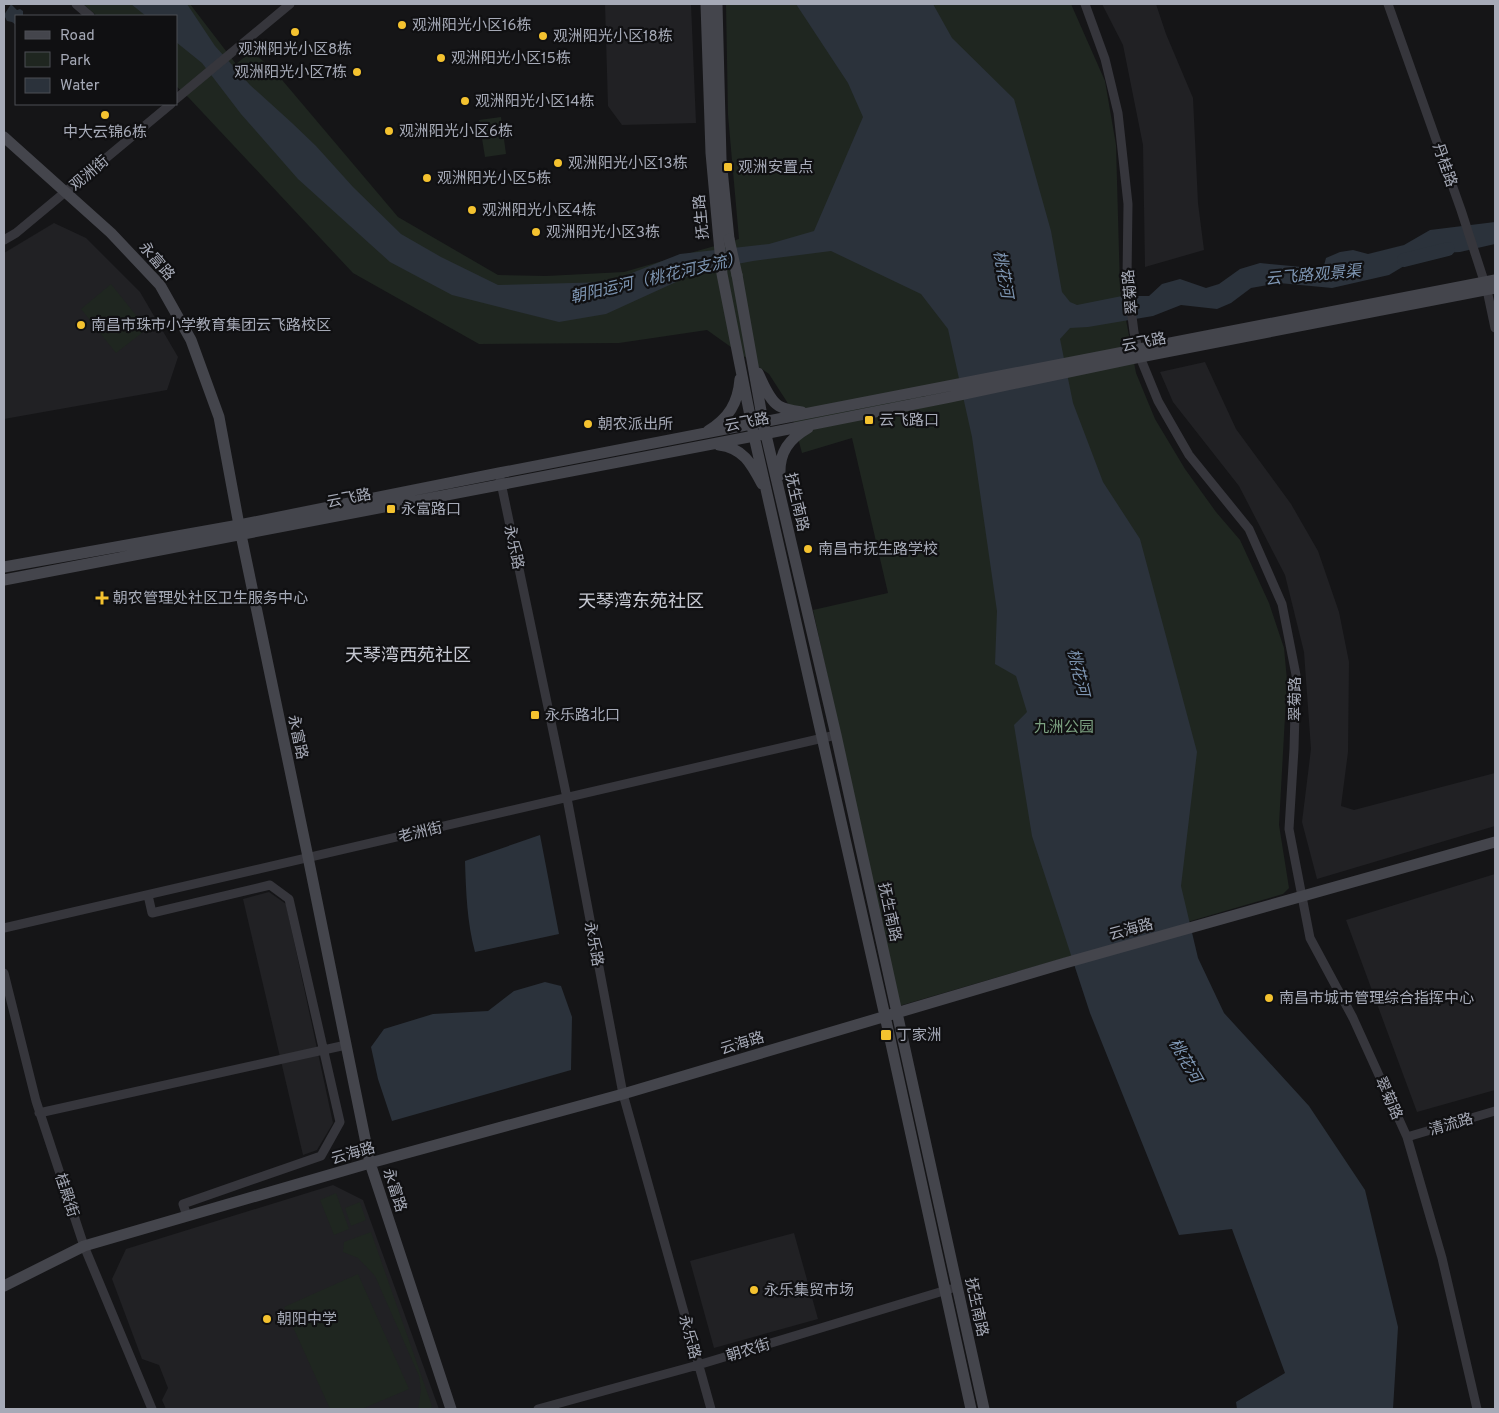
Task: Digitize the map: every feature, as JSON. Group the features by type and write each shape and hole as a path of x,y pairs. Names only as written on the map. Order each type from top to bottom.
{"main road":[{"name":"抚生路","path":"706,4 711,153 723,239 737,275 753,364 759,429"},
{"name":"抚生路","path":"717,4 723,239 722,274 740,367 759,429"},
{"name":"永富路","path":"4,137 112,233 160,285 191,340 219,417 240,530 370,1163 451,1409"},
{"name":"云飞路","path":"4,580 240,530 500,479 702,434 815,424 950,397 1075,366 1490,285"},
{"path":"753,364 772,399 778,406 809,413"},
{"name":"云飞路","path":"500,479 712,444 809,413 954,385 1075,366"},
{"path":"702,434 716,426 728,415 735,402 739,388 740,367"},
{"path":"780,494 779,463 784,451 797,435 815,424"},
{"name":"抚生南路","path":"759,429 780,494 836,735 984,1409"},
{"name":"抚生南路","path":"759,429 768,496 971,1409"},
{"path":"712,444 728,446 741,453 753,469 768,496"},
{"name":"云飞路","path":"4,568 240,530"},
{"name":"云海路","path":"4,1286 84,1246 370,1163 623,1094 1065,963 1495,842"}],"street":[{"path":"76,4 89,15"},
{"path":"178,95 210,71 290,4"},
{"name":"翠菊路","path":"1085,4 1104,59 1118,113 1128,204 1127,277 1134,332 1139,353 1158,401 1189,455 1249,529 1282,604 1296,675 1294,749 1288,829 1310,938 1353,1018 1407,1137 1442,1258 1478,1409"},
{"name":"丹桂路","path":"1388,4 1461,210 1476,258 1490,285 1495,328"},
{"name":"观洲街","path":"4,240 16,233 170,105"},
{"name":"永乐路","path":"500,479 567,798 623,1094 711,1409"},
{"name":"老洲街","path":"4,928 822,740 836,735"},
{"path":"148,895 152,912 270,885 289,899 340,1122 321,1156 183,1204 187,1216"},
{"name":"桂殿街","path":"4,973 39,1112 84,1246 152,1409"},
{"path":"39,1112 346,1045"},
{"name":"清流路","path":"1407,1137 1495,1112"},
{"name":"朝农街","path":"538,1409 698,1365 945,1290 957,1288"}],"shaded area":[{"path":"605,4 691,4 696,123 622,125 608,106"},
{"path":"1102,4 1156,4 1166,34 1193,98 1198,203 1204,250 1145,267 1143,145 1123,45"},
{"name":"南昌市珠市小学教育集团云飞路校区","path":"54,223 86,238 140,292 178,357 167,390 4,419 4,253"},
{"path":"1205,362 1236,429 1291,504 1318,551 1339,612 1349,662 1348,752 1341,806 1354,810 1495,773 1495,826 1317,879 1302,822 1311,749 1304,652 1285,575 1239,486 1173,402 1160,372"},
{"path":"1495,874 1495,1090 1417,1112 1346,920"},
{"path":"269,892 286,904 333,1123 317,1150 303,1155 243,899"},
{"name":"朝阳中学","path":"333,1185 363,1200 439,1409 166,1409 162,1400 168,1388 159,1365 142,1359 112,1279 126,1249"},
{"name":"永乐集贸市场","path":"794,1233 818,1319 714,1348 690,1261"}],"green space":[{"name":"九洲公园","path":"83,4 190,4 236,64 252,51 277,74 398,217 498,275 546,276 624,272 739,239 728,115 726,4 1071,4 1105,81 1116,145 1120,288 1136,373 1155,419 1185,469 1216,512 1240,540 1269,603 1284,648 1287,680 1279,825 1289,888 1283,894 899,1006 813,610 888,593 852,438 802,453 789,405 769,374 707,330 619,343 479,344 353,273 178,88 178,15 96,15"},
{"path":"501,117 506,154 485,157 479,120"},
{"path":"111,284 147,329 116,353 81,309"},
{"path":"336,1193 349,1229 334,1235 320,1200"},
{"path":"360,1202 366,1220 351,1226 345,1208"},
{"path":"371,1232 432,1406 431,1409 418,1409 421,1390 419,1376 375,1276 358,1258 343,1252 344,1242"},
{"path":"358,1274 409,1389 362,1409 330,1409 284,1307"}],"water":[{"path":"11,4 17,10 23,11 23,15 15,15 15,24 7,21 4,15"},
{"path":"131,4 187,4 215,46 250,85 316,146 353,187 401,234 441,257 498,285 609,282 680,254 769,244 814,231 863,117 848,83 796,4 933,4 952,38 1014,99 1051,231 1062,292 1070,302 1077,305 1122,296 1149,296 1162,284 1180,279 1206,288 1219,284 1240,269 1260,263 1323,269 1326,258 1340,252 1353,250 1368,254 1404,245 1430,230 1495,222 1495,244 1460,252 1424,254 1389,275 1332,288 1279,283 1251,288 1231,303 1217,309 1181,305 1153,316 1088,327 1070,328 1060,339 1073,403 1103,482 1140,539 1197,752 1181,886 1198,958 1224,1013 1309,1106 1365,1190 1398,1327 1393,1409 1237,1409 1236,1402 1285,1373 1232,1229 1179,1235 1090,1013 1032,836 1014,725 1027,712 1016,676 995,664 997,611 972,437 948,329 921,294 831,251 753,261 700,271 606,314 559,322 452,295 390,262 298,179 241,114 202,63 178,44 178,15 145,15"},
{"path":"540,835 559,934 475,952 466,896 465,861"},
{"path":"545,982 561,986 572,1017 571,1070 392,1121 378,1079 371,1047 384,1029 433,1014 488,1011 514,991"}],"waterway":[{"name":"云飞路观景渠","path":"1404,260 1448,249"}],"place":[{"name":"观洲·阳光小区16栋","path":"402,25"},
{"name":"观洲·阳光小区8栋","path":"295,32"},
{"name":"观洲·阳光小区18栋","path":"543,36"},
{"name":"观洲·阳光小区15栋","path":"441,58"},
{"name":"观洲·阳光小区7栋","path":"357,72"},
{"name":"观洲·阳光小区14栋","path":"465,101"},
{"name":"中大·云锦6栋","path":"105,115"},
{"name":"观洲·阳光小区6栋","path":"389,131"},
{"name":"观洲·阳光小区13栋","path":"558,163"},
{"name":"观洲安置点","path":"728,167"},
{"name":"观洲·阳光小区5栋","path":"427,178"},
{"name":"观洲·阳光小区4栋","path":"472,210"},
{"name":"观洲·阳光小区3栋","path":"536,232"},
{"name":"南昌市珠市小学教育集团云飞路校区","path":"81,325"},
{"name":"云飞路口","path":"869,420"},
{"name":"朝农派出所","path":"588,424"},
{"name":"永富路口","path":"391,509"},
{"name":"南昌市抚生路学校","path":"808,549"},
{"name":"朝农管理处社区卫生服务中心","path":"102,598"},
{"name":"永乐路北口","path":"535,715"},
{"name":"南昌市城市管理综合指挥中心","path":"1269,998"},
{"name":"丁家洲","path":"886,1035"},
{"name":"永乐集贸市场","path":"754,1290"},
{"name":"朝阳中学","path":"267,1319"}],"district":[{"name":"天琴湾东苑社区","path":"641,601"},
{"name":"天琴湾西苑社区","path":"408,655"}],"water label":[{"name":"桃花河","path":"1004,274"},
{"name":"朝阳运河（桃花河支流）","path":"656,277"},
{"name":"桃花河","path":"1079,672"},
{"name":"桃花河","path":"1186,1060"}]}
